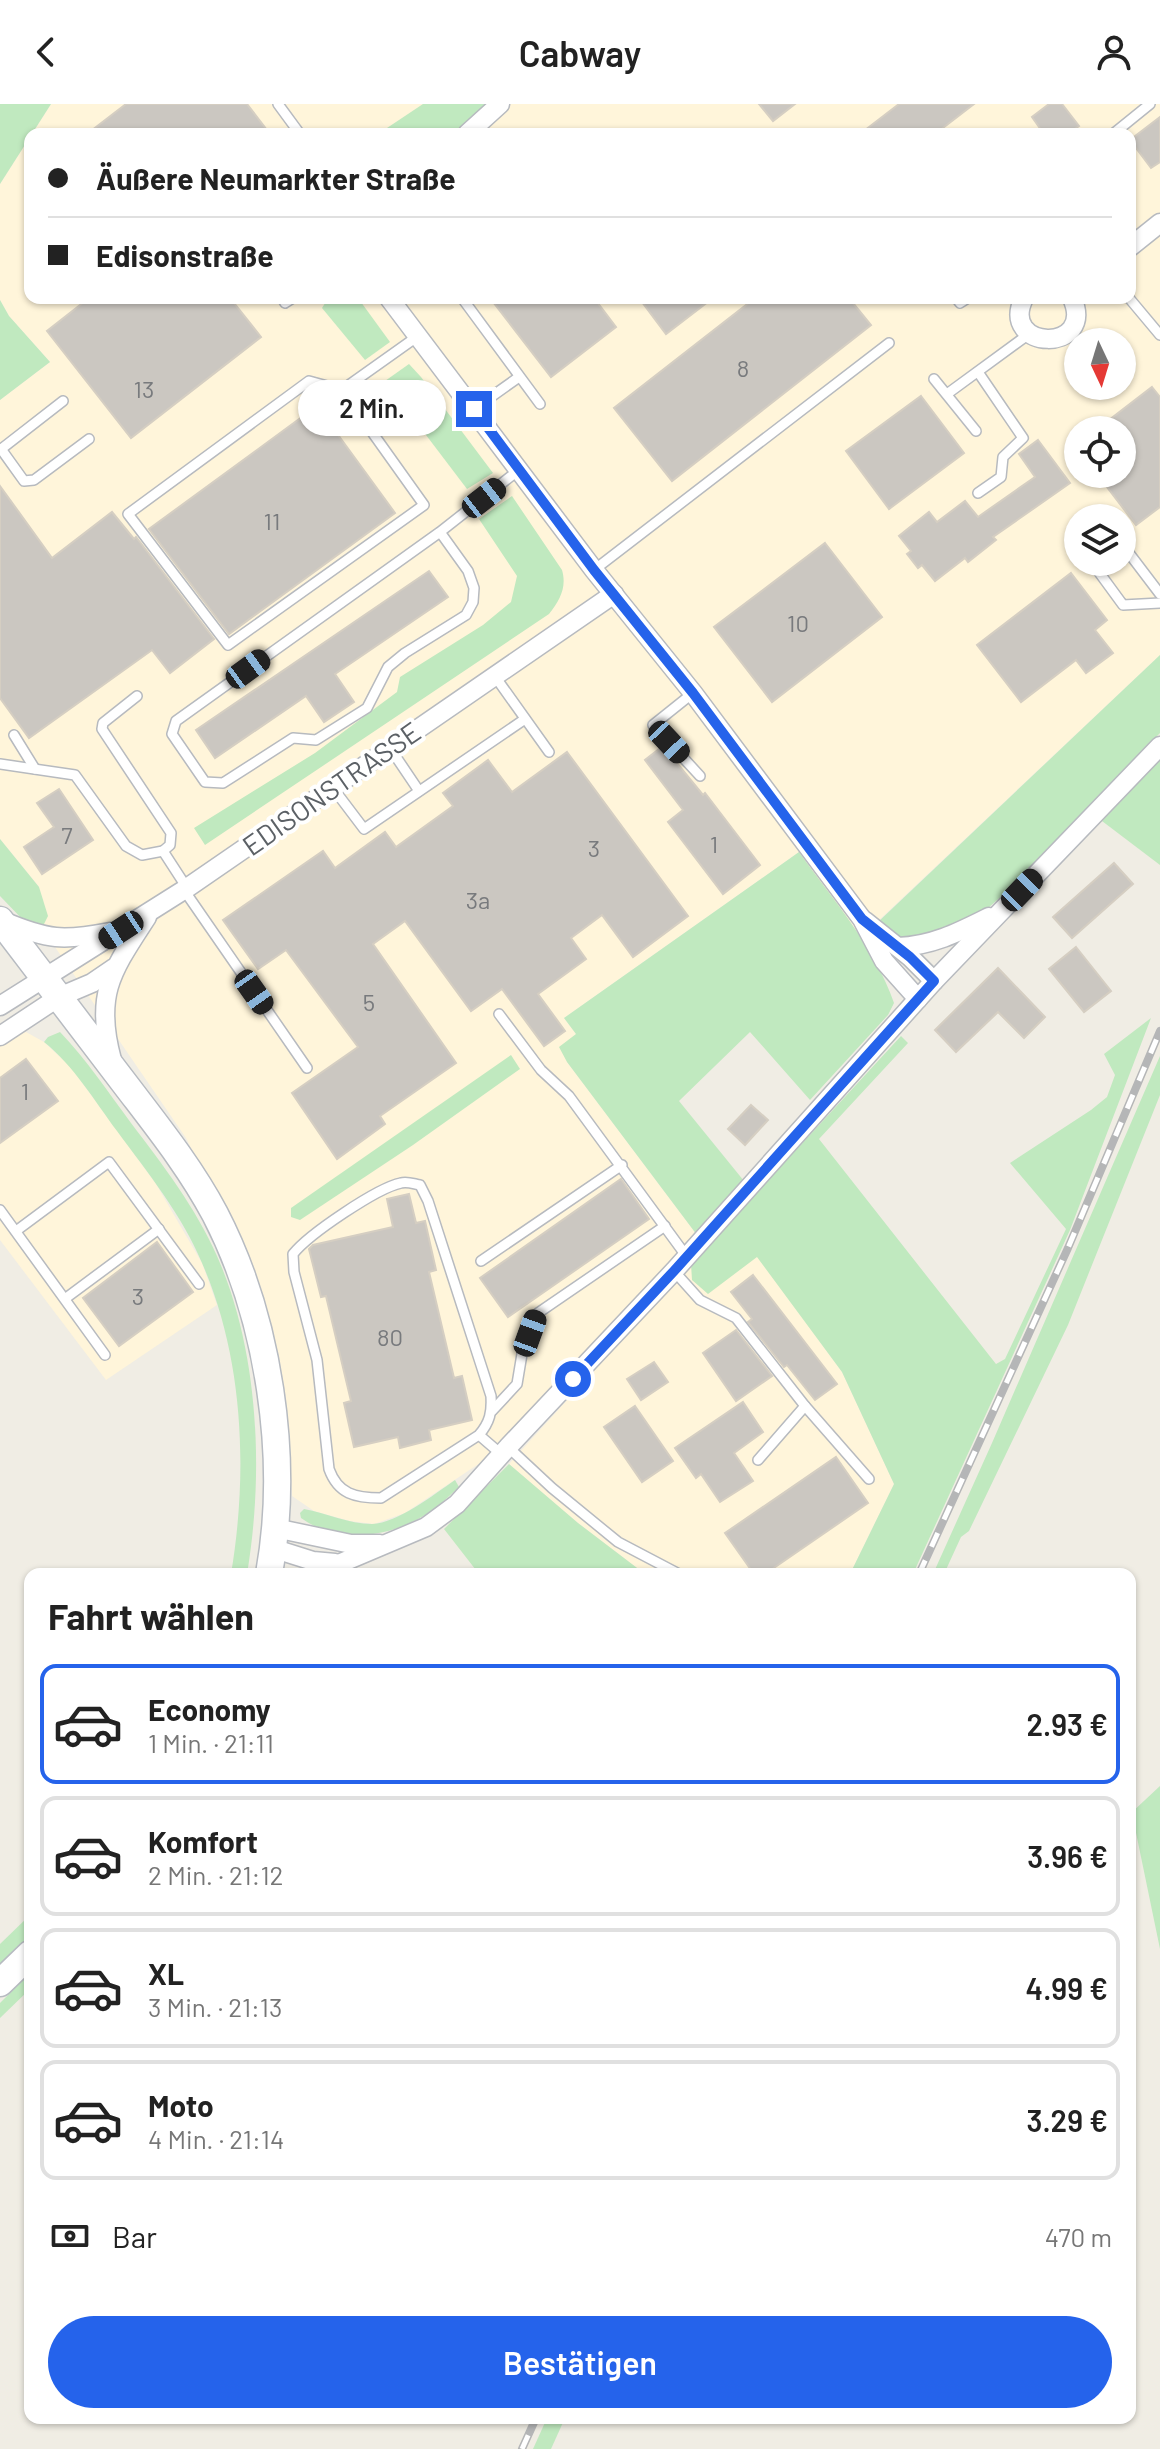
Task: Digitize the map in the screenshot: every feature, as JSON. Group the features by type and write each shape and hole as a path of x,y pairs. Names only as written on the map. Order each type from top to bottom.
{"main road":[{"path":"0,920 187,1168 232,1250 248,1297 266,1368 271,1403 274,1439 272,1550"},
{"path":"0,1983 24,1960"}],"street":[{"path":"474,128 500,104"},
{"path":"1136,242 1160,223"},
{"path":"394,304 594,570 693,693 862,919 884,961 918,999"},
{"path":"1023,304 1020,315 1029,334 1053,340 1068,332 1076,317 1073,304"},
{"name":"EDISONSTRASSE","path":"52,988 121,930 614,594"},
{"path":"329,1568 409,1535 442,1517 457,1504 504,1450 687,1257 934,981 1160,746"},
{"path":"116,1071 105,1035 104,1007 108,983 150,911"},
{"path":"896,944 920,946 936,942 1002,911"},
{"path":"862,919 896,944 934,981"},
{"path":"0,920 35,934 72,939 121,930"},
{"path":"0,1006 52,988 92,983 116,966"},
{"path":"0,1036 52,988"},
{"path":"272,1550 382,1544"},
{"path":"272,1550 313,1561 340,1563"}],"lane":[{"path":"278,104 296,128"},
{"path":"1120,128 1150,104"},
{"path":"466,304 540,404"},
{"path":"1134,304 1160,335"},
{"path":"947,394 1029,334"},
{"path":"342,390 418,336"},
{"path":"594,570 889,343"},
{"path":"978,372 1023,438 1003,457 1001,477 978,493"},
{"path":"474,409 519,377"},
{"path":"934,379 976,431"},
{"path":"309,381 342,390 424,505 228,645 128,514 309,381"},
{"path":"63,401 0,450 28,482 89,439"},
{"path":"440,532 468,571 474,588 473,602 466,615 388,667 367,708 316,740 293,738 223,783 205,782 172,734 176,721 440,532 520,469"},
{"path":"1136,562 1160,594"},
{"path":"1102,576 1123,605 1160,603"},
{"path":"494,675 549,752"},
{"path":"693,693 653,725 700,776"},
{"path":"0,764 75,775 126,846 142,855 163,851 170,845 171,833 102,729 103,723 137,696"},
{"path":"333,788 364,829 525,719"},
{"path":"14,735 35,769"},
{"path":"390,748 419,791"},
{"path":"163,851 185,889 307,1068"},
{"path":"499,1014 541,1070 569,1096 687,1257"},
{"path":"16,1231 109,1162 199,1284"},
{"path":"481,1261 622,1165"},
{"path":"404,1182 420,1185 428,1201 491,1396 492,1411 487,1426 479,1435 381,1498 362,1498 344,1492 334,1483 329,1469 317,1360 294,1272 293,1254 303,1242 380,1191 404,1182"},
{"path":"0,1210 105,1355"},
{"path":"492,1411 517,1384 522,1354 538,1313 665,1226"},
{"path":"66,1298 159,1229"},
{"path":"674,1271 700,1300 736,1318 805,1406 869,1479"},
{"path":"758,1460 805,1406"},
{"path":"479,1435 504,1450 618,1542 668,1568"}],"shaded area":[{"path":"51,104 1160,104 1160,655 860,938 799,852 564,1018 576,1034 567,1062 697,1235 480,1463 405,1513 374,1524 314,1511 292,1496 286,1398 278,1352 235,1236 186,1138 42,928 39,887 0,839 0,400 50,362 9,316 0,300 0,184 24,146 24,304 1136,304 1136,128 36,128"},
{"path":"26,1032 44,1042 70,1066 156,1184 202,1263 217,1305 106,1380 0,1240 0,1038"},
{"path":"757,1256 842,1372 894,1484 853,1568 637,1568 509,1464 691,1264"}],"green space":[{"path":"0,104 51,104 36,128 24,128 24,146 0,184"},
{"path":"423,104 487,104 461,128 387,128"},
{"path":"0,300 9,316 50,362 0,400"},
{"path":"324,304 362,304 390,342 365,360 322,308"},
{"path":"409,364 493,473 467,489 385,381"},
{"path":"512,496 562,570 562,593 549,614 205,845 194,828 315,753 397,692 400,677 483,625 511,602 517,576 479,519"},
{"path":"1160,655 1160,733 1014,885 987,909 958,927 913,942 893,937 877,923"},
{"path":"1160,760 1160,865 1102,821"},
{"path":"0,839 39,887 48,916 42,928 25,922 0,896"},
{"path":"799,852 865,943 894,1003 888,1015 810,1100 750,1032 679,1101 744,1181 697,1235 567,1062 559,1047 576,1034 564,1018"},
{"path":"1151,1018 1070,1230 916,1568 853,1568 894,1484 842,1372 757,1257 708,1294 692,1280 691,1264 901,1036 908,1043 819,1139 996,1364 1005,1359 1066,1229 1010,1163 1107,1097 1115,1075 1104,1054"},
{"path":"60,1032 97,1076 178,1187 209,1238 231,1293 242,1332 254,1413 255,1495 248,1568 232,1568 240,1496 239,1417 227,1338 216,1300 194,1245 164,1195 83,1084 44,1042"},
{"path":"511,1055 520,1069 300,1220 291,1217 291,1208"},
{"path":"1160,1056 1160,1095 1068,1325 969,1531 961,1537 947,1568 936,1568"},
{"path":"509,1464 637,1568 474,1568 444,1529"},
{"path":"455,1480 459,1487 431,1511 384,1532 349,1535 316,1527 301,1518 300,1513 304,1509 355,1522 382,1522 415,1507"},
{"path":"1160,1786 1160,1949 1136,1833 1136,1808"},
{"path":"24,1921 24,1943 0,1966 0,1944"},
{"path":"24,1979 24,1995 0,2018 0,2003"},
{"path":"544,2424 562,2424 551,2449 533,2449"}],"building":[{"path":"126,104 247,104 265,128 95,128"},
{"path":"759,104 795,104 773,121"},
{"path":"899,104 974,104 943,128 868,128"},
{"path":"1049,104 1062,104 1079,126 1040,128 1032,117"},
{"path":"1160,117 1160,162 1151,168 1136,148 1136,135"},
{"path":"81,304 235,304 261,337 131,438 47,331"},
{"path":"495,304 599,304 616,327 551,377"},
{"path":"644,304 705,304 666,334"},
{"path":"747,304 854,304 871,325 672,481 614,408"},
{"path":"1152,387 1160,397 1160,507 1136,525 1136,504 1120,504 1108,488 1136,488 1136,416 1114,416"},
{"path":"921,396 964,453 889,509 846,451"},
{"path":"317,406 395,513 229,634 149,529"},
{"path":"1038,440 1064,475 1064,487 993,537 996,540 968,562 965,558 935,581 922,565 918,568 907,554 911,551 899,536 929,512 937,522 965,501 978,517 1035,477 1019,454"},
{"path":"0,486 52,558 112,512 134,539 136,537 214,639 170,673 152,650 29,738 0,698"},
{"path":"825,543 882,617 772,702 714,627"},
{"path":"429,571 448,597 335,674 354,702 324,722 306,696 215,758 196,730"},
{"path":"1067,576 1073,576 1107,620 1095,630 1113,653 1086,673 1076,660 1021,702 977,645"},
{"path":"663,746 703,795 705,793 760,865 723,894 668,822 683,810 645,760"},
{"path":"567,752 688,916 633,957 602,915 571,938 586,959 538,994 565,1031 544,1046 502,989 471,1011 405,921 373,944 456,1063 380,1116 385,1124 337,1159 292,1093 358,1047 286,950 258,969 223,920 323,851 335,868 385,832 396,847 453,806 443,793 488,760 512,792"},
{"path":"59,789 93,840 42,874 24,847 54,827 37,803"},
{"path":"1114,863 1133,884 1072,938 1053,917"},
{"path":"1076,947 1111,991 1084,1012 1049,969"},
{"path":"998,968 1045,1017 1024,1038 998,1012 956,1052 935,1030"},
{"path":"26,1059 58,1101 0,1143 0,1078"},
{"path":"751,1105 768,1120 745,1145 728,1129"},
{"path":"621,1179 649,1219 508,1317 480,1278"},
{"path":"409,1194 416,1223 425,1221 436,1270 429,1272 454,1378 462,1376 472,1420 429,1430 431,1440 400,1448 398,1437 354,1447 344,1403 351,1401 326,1296 321,1297 309,1249 313,1245 393,1227 387,1199"},
{"path":"157,1242 193,1292 119,1346 83,1298"},
{"path":"753,1275 837,1384 815,1400 748,1322 752,1319 731,1292"},
{"path":"736,1330 772,1376 736,1401 703,1353"},
{"path":"654,1362 668,1382 641,1400 627,1379"},
{"path":"743,1402 763,1432 734,1453 753,1481 720,1502 701,1474 696,1478 675,1448"},
{"path":"635,1406 673,1461 642,1482 604,1427"},
{"path":"836,1457 868,1503 774,1568 750,1568 725,1533"}],"railway":[{"path":"922,1568 1068,1248 1160,1031"},
{"path":"522,2449 533,2424"}],"route":[{"path":"474,409 862,919 893,942 934,981 573,1379"}]}
